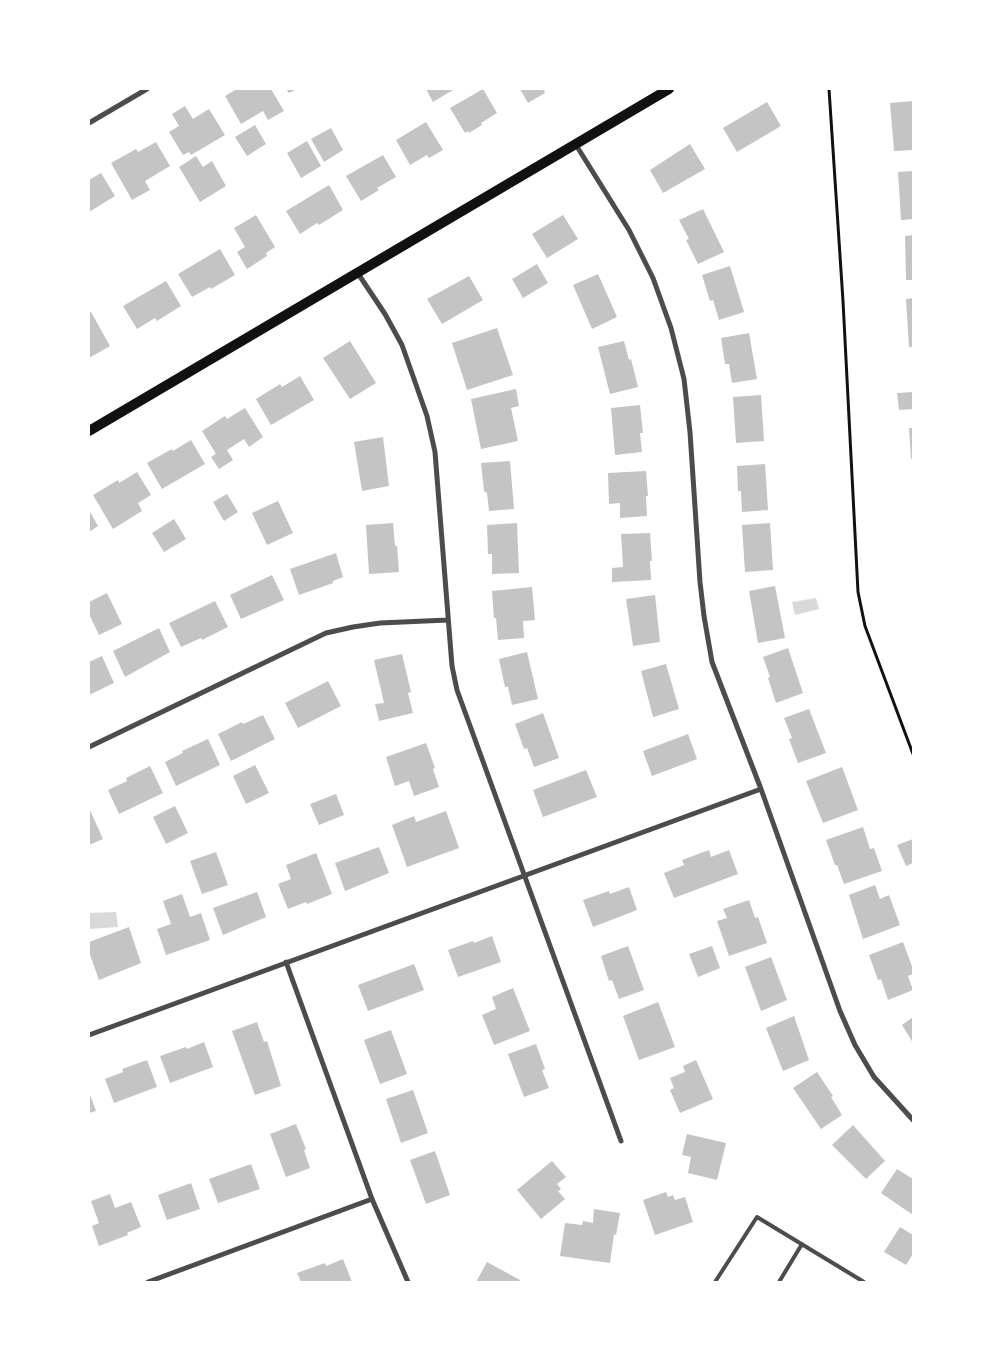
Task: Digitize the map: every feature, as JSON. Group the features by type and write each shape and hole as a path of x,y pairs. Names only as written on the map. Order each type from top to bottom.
{"main road":[{"path":"89,431 670,89"}],"street":[{"path":"89,123 147,89"},
{"path":"576,145 629,230 653,278 671,328 685,388 690,432 700,582 712,662 840,1010 855,1045 874,1077 913,1120"},
{"path":"357,272 385,314 402,345 427,416 435,452 439,488 452,666 457,690 621,1141"},
{"path":"89,747 326,633 380,623 448,620"},
{"path":"89,1035 760,789"},
{"path":"286,962 372,1200 408,1282"},
{"path":"148,1282 372,1200"}],"lane":[{"path":"715,1282 757,1217 864,1282"},
{"path":"779,1282 802,1244"}],"path":[{"path":"829,89 860,606 865,626 913,754"}],"shaded area":[{"path":"816,598 819,609 795,615 792,602"},
{"path":"116,912 118,927 89,929 89,913"}],"building":[{"path":"237,89 271,89 284,111 268,120 263,111 241,124 225,96"},
{"path":"286,89 297,89 289,93"},
{"path":"426,89 452,89 453,90 433,102"},
{"path":"483,89 497,113 481,123 482,125 469,133 468,131 465,133 450,108"},
{"path":"520,89 547,89 544,90 545,93 528,103"},
{"path":"913,101 913,150 894,151 890,103"},
{"path":"767,102 781,126 737,152 723,128"},
{"path":"185,106 193,119 209,109 225,135 191,155 189,152 183,155 169,132 179,126 172,114"},
{"path":"426,122 443,150 429,158 427,155 410,165 396,140"},
{"path":"255,125 266,144 247,156 235,137"},
{"path":"331,128 343,150 324,162 311,139"},
{"path":"307,141 321,166 301,178 287,153"},
{"path":"156,142 170,166 145,181 150,190 132,200 111,163 136,149 138,152"},
{"path":"690,144 705,169 663,193 650,170"},
{"path":"383,155 396,177 377,188 379,190 361,201 346,176"},
{"path":"196,156 203,167 212,161 226,186 200,202 179,167"},
{"path":"913,171 913,219 901,220 898,172"},
{"path":"101,173 115,196 89,212 89,180"},
{"path":"329,185 343,210 300,234 286,211"},
{"path":"703,209 724,252 698,264 686,240 689,239 679,220"},
{"path":"256,215 275,247 266,253 267,256 247,269 237,252 245,247 234,228"},
{"path":"563,215 578,239 547,258 532,234"},
{"path":"913,235 913,280 906,280 905,236"},
{"path":"220,249 235,275 211,289 210,287 192,297 178,274"},
{"path":"537,264 548,283 523,298 512,279"},
{"path":"730,266 744,312 719,320 713,300 710,301 702,275"},
{"path":"598,274 617,317 592,329 573,285"},
{"path":"469,276 483,300 442,324 427,299"},
{"path":"166,281 181,306 157,321 155,318 137,329 123,306"},
{"path":"913,298 913,347 909,347 906,299"},
{"path":"91,312 110,346 89,358 89,313"},
{"path":"497,328 513,375 467,390 452,343"},
{"path":"749,333 757,379 732,383 729,364 725,364 721,338"},
{"path":"350,341 376,383 350,399 323,358"},
{"path":"624,341 638,387 610,394 598,347"},
{"path":"300,376 314,400 271,425 256,399 280,384 282,387"},
{"path":"516,389 519,406 511,408 518,441 481,449 471,399"},
{"path":"913,392 913,409 899,410 897,393"},
{"path":"761,395 764,441 736,443 733,397"},
{"path":"640,405 643,433 640,433 642,452 615,455 611,408"},
{"path":"245,408 263,437 249,447 244,439 227,450 233,460 219,469 211,457 216,454 202,431 225,416 227,419"},
{"path":"909,428 913,428 913,459 911,459"},
{"path":"383,437 389,486 362,491 354,442"},
{"path":"191,440 205,464 162,489 147,463"},
{"path":"510,461 514,509 489,511 487,493 484,491 481,463"},
{"path":"765,464 768,510 742,512 741,491 738,491 737,466"},
{"path":"646,471 647,516 620,518 620,503 609,504 608,473"},
{"path":"137,472 151,495 138,503 142,511 113,529 93,495 118,480 119,483"},
{"path":"227,494 238,512 224,521 213,502"},
{"path":"278,501 293,533 267,545 252,513"},
{"path":"89,510 98,526 89,532"},
{"path":"174,519 186,539 164,552 152,533"},
{"path":"393,523 399,572 369,574 366,525"},
{"path":"517,523 519,573 492,574 492,554 488,554 487,525"},
{"path":"770,523 773,570 745,572 742,525"},
{"path":"650,533 651,580 612,582 612,568 623,567 621,534"},
{"path":"336,553 343,577 333,581 333,583 299,595 290,569"},
{"path":"272,575 284,600 241,619 230,595"},
{"path":"775,586 785,638 758,643 749,591"},
{"path":"532,587 535,620 523,621 524,638 498,640 492,591"},
{"path":"107,593 122,624 99,635 89,614 89,602"},
{"path":"655,595 660,642 633,646 626,599"},
{"path":"215,601 228,627 202,640 201,638 181,647 169,623"},
{"path":"159,628 170,652 125,677 113,651"},
{"path":"788,648 803,693 776,703 763,657"},
{"path":"527,652 538,699 512,705 508,687 505,687 499,659"},
{"path":"402,654 411,692 408,693 413,713 379,721 375,704 384,703 374,660"},
{"path":"102,656 114,683 89,695 89,662"},
{"path":"666,664 679,709 653,717 641,671"},
{"path":"328,681 341,706 298,728 285,703"},
{"path":"809,709 826,753 798,763 789,739 792,738 784,718"},
{"path":"543,713 559,758 534,767 527,748 524,749 515,724"},
{"path":"263,715 275,739 231,761 218,734 242,722 243,724"},
{"path":"688,734 697,759 652,776 643,751"},
{"path":"208,739 220,765 176,786 165,762 183,753 182,751"},
{"path":"426,743 435,768 433,769 439,787 414,796 409,781 395,786 386,757"},
{"path":"255,765 269,793 246,804 233,776"},
{"path":"150,766 163,793 119,814 108,790 127,781 126,778"},
{"path":"842,767 858,810 823,823 806,781"},
{"path":"586,770 597,797 543,817 533,790"},
{"path":"336,794 344,815 319,825 310,804"},
{"path":"175,806 188,833 166,844 153,817"},
{"path":"89,808 103,839 89,845"},
{"path":"446,811 459,848 407,867 392,825 414,816 416,822"},
{"path":"863,827 870,849 874,848 882,871 844,884 826,840"},
{"path":"913,839 913,863 906,866 897,845"},
{"path":"379,847 389,873 345,891 335,863"},
{"path":"709,850 711,857 729,850 738,874 674,898 664,873 684,865 682,860"},
{"path":"216,852 228,885 202,894 190,861"},
{"path":"316,853 332,894 288,909 278,884 291,879 286,865"},
{"path":"875,885 880,899 889,895 900,925 863,939 849,895"},
{"path":"629,887 637,910 593,927 583,900 609,891 610,894"},
{"path":"257,892 266,917 223,935 213,908"},
{"path":"182,894 190,917 201,913 210,940 166,955 157,929 171,924 163,901"},
{"path":"749,900 755,918 758,917 767,943 729,956 717,921 727,918 723,909"},
{"path":"129,927 141,963 99,980 89,952 89,942"},
{"path":"492,936 501,962 458,977 448,950"},
{"path":"903,942 913,969 913,974 908,976 913,990 888,1000 881,979 878,980 869,955"},
{"path":"628,946 644,990 619,999 612,980 609,981 601,956"},
{"path":"712,946 720,968 698,977 689,954"},
{"path":"771,957 787,1000 761,1011 745,967"},
{"path":"414,964 424,990 368,1011 358,985"},
{"path":"513,988 530,1031 494,1045 482,1015 496,1009 492,997"},
{"path":"658,1002 675,1047 639,1060 623,1016"},
{"path":"794,1016 809,1060 783,1071 766,1028"},
{"path":"913,1017 913,1043 902,1025"},
{"path":"257,1022 264,1042 267,1041 281,1086 255,1095 232,1031"},
{"path":"391,1030 407,1074 380,1084 364,1040"},
{"path":"204,1042 213,1067 170,1083 160,1056 186,1047 187,1049"},
{"path":"536,1044 545,1069 542,1070 549,1088 524,1097 508,1054"},
{"path":"147,1060 157,1087 114,1103 105,1079 123,1072 122,1069"},
{"path":"696,1060 713,1099 680,1113 670,1090 674,1088 670,1078 685,1072 683,1066"},
{"path":"817,1072 833,1096 831,1097 842,1115 821,1129 793,1088"},
{"path":"413,1090 428,1133 401,1143 386,1099"},
{"path":"89,1092 96,1111 89,1113"},
{"path":"296,1124 306,1149 304,1150 310,1168 286,1177 270,1134"},
{"path":"853,1125 885,1161 866,1179 832,1145"},
{"path":"687,1134 726,1143 717,1180 688,1173 691,1157 682,1155"},
{"path":"435,1151 450,1195 426,1204 410,1160"},
{"path":"552,1161 566,1177 557,1184 561,1189 558,1191 565,1199 541,1219 517,1190"},
{"path":"251,1164 260,1189 218,1203 209,1179"},
{"path":"897,1169 913,1179 913,1215 881,1193"},
{"path":"191,1183 200,1209 167,1220 158,1195"},
{"path":"666,1192 668,1197 673,1195 675,1200 685,1197 693,1222 655,1235 643,1200"},
{"path":"110,1194 115,1208 131,1202 141,1227 127,1233 128,1235 99,1246 92,1226 99,1223 91,1201"},
{"path":"594,1209 620,1213 616,1235 614,1234 610,1263 560,1256 565,1223 582,1225 583,1221 593,1223"},
{"path":"900,1227 913,1235 913,1254 906,1265 884,1252"},
{"path":"343,1259 352,1282 301,1282 297,1273 325,1263 326,1266"},
{"path":"487,1262 520,1280 519,1282 476,1282"}]}
